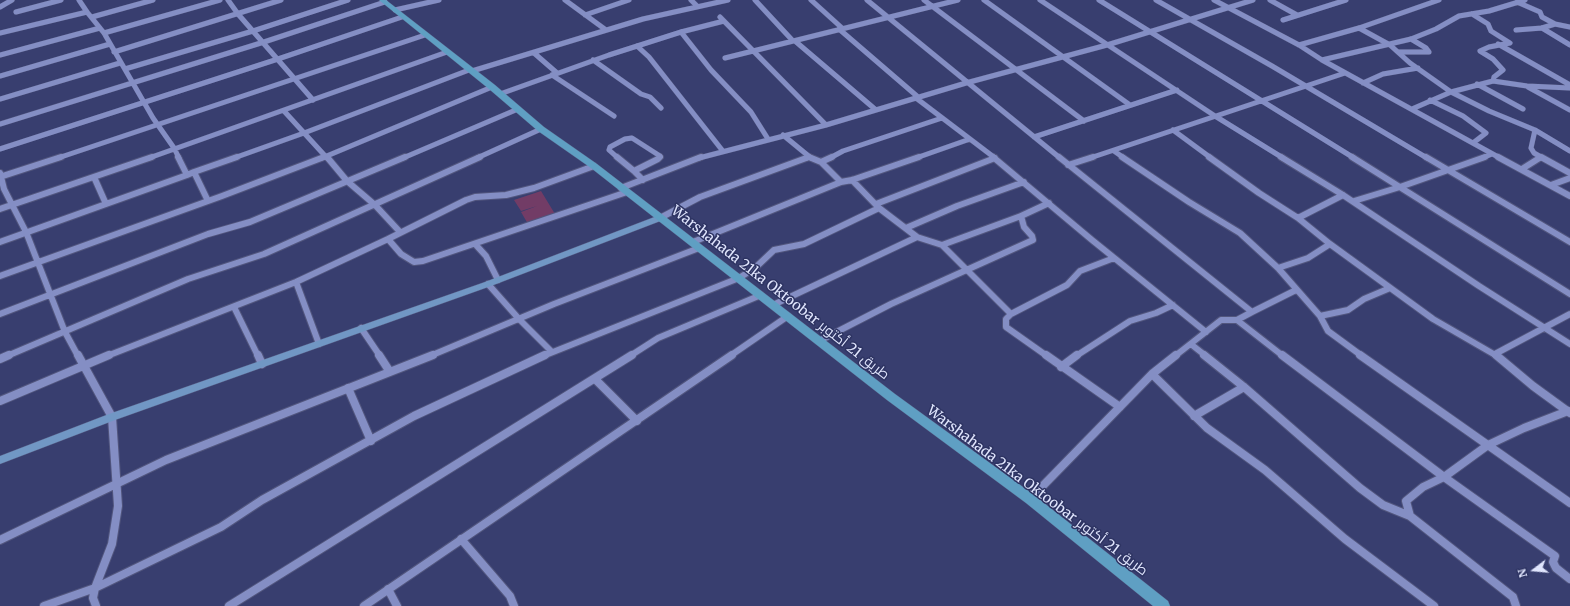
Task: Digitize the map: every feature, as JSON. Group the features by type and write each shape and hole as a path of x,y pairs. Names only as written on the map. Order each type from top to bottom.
{"main road":[{"name":"Warshahada 21ka Oktoobar طريق 21 أكتوبر","path":"383,1 496,90 541,129 594,166 891,397 1030,499 1163,606"}],"street":[{"path":"0,7 12,0"},
{"path":"16,12 61,0"},
{"path":"79,0 104,33 144,103 174,148 187,175"},
{"path":"92,17 153,0"},
{"path":"104,33 220,0"},
{"path":"228,0 238,14 264,42 312,100"},
{"path":"114,52 281,0"},
{"path":"124,69 253,31 348,0"},
{"path":"0,149 278,59 398,13 439,0"},
{"path":"565,0 606,30"},
{"path":"585,15 628,0"},
{"path":"691,0 697,6"},
{"path":"0,242 304,133 470,71 643,19 728,0"},
{"path":"755,0 794,41 876,110"},
{"path":"812,0 840,29 917,98 995,158 1114,258 1206,332"},
{"path":"867,0 966,83 1252,312"},
{"path":"924,0 1018,70 1084,122"},
{"path":"725,58 958,0"},
{"path":"984,0 1130,105"},
{"path":"1040,0 1215,116 1354,202 1479,286 1570,344"},
{"path":"1099,0 1262,100 1570,294"},
{"path":"1156,0 1570,242"},
{"path":"1214,0 1299,45 1345,73 1570,196"},
{"path":"388,239 401,254 414,262 423,261 476,245 503,233 624,190 677,165 722,150 826,124 966,83 1107,45 1253,0"},
{"path":"1270,0 1297,15"},
{"path":"1282,20 1338,1 1346,0"},
{"path":"1299,45 1359,28 1439,0"},
{"path":"1322,60 1411,39 1447,24 1459,16 1488,11 1525,0"},
{"path":"0,124 264,42 383,1"},
{"path":"1517,2 1540,12 1542,17 1555,24 1570,27"},
{"path":"0,33 87,12"},
{"path":"1472,14 1488,24 1491,31 1510,43 1489,46 1480,51 1493,59 1504,70 1494,77 1493,81"},
{"path":"0,276 326,156 496,90 554,74 722,19 826,124"},
{"path":"1516,30 1542,28 1555,24"},
{"path":"0,55 100,28"},
{"path":"1359,28 1390,45 1399,52 1401,56 1451,92 1489,111 1535,130 1570,150"},
{"path":"1542,28 1570,45"},
{"path":"681,32 712,70 751,112 768,139"},
{"path":"96,606 93,598 95,588 112,544 118,506 112,417 65,332 36,263 26,232 11,206 0,176 158,126 425,35"},
{"path":"1399,52 1429,52 1426,48 1411,39"},
{"path":"0,76 110,44"},
{"path":"1498,44 1570,86"},
{"path":"637,46 649,57 722,150"},
{"path":"0,209 284,111 448,52"},
{"path":"534,53 554,74 614,116"},
{"path":"593,60 641,94 650,97 661,108"},
{"path":"0,99 120,63"},
{"path":"1363,83 1383,74 1418,68"},
{"path":"1068,165 1114,151 1172,130 1345,73"},
{"path":"1412,109 1451,92 1476,84 1493,81 1527,86 1570,86"},
{"path":"1476,84 1522,109"},
{"path":"1527,86 1570,110"},
{"path":"1034,137 1084,122 1177,90"},
{"path":"1430,100 1463,116 1486,133 1483,137 1478,138 1473,143"},
{"path":"0,314 208,234 250,222 518,109"},
{"path":"284,111 347,181 375,205 400,232"},
{"path":"821,162 843,152 942,118"},
{"path":"0,359 188,279 264,254 541,129"},
{"path":"1172,130 1259,193 1298,218 1330,244 1433,319 1495,354 1569,412"},
{"path":"1535,130 1531,148 1534,153 1570,173"},
{"path":"783,135 809,157 821,162 841,182"},
{"path":"634,171 658,159 660,156 632,138 625,138 610,147 610,150 643,180"},
{"path":"0,540 116,482 173,458 519,319 696,245 841,182 852,180 970,139"},
{"path":"1114,151 1189,202 1240,233 1278,268 1320,316 1328,331 1336,338 1570,504"},
{"path":"1354,202 1447,171 1492,154"},
{"path":"0,460 112,417 488,284 660,218 700,197 809,157"},
{"path":"1522,169 1541,157"},
{"path":"44,606 95,588 220,527 268,496 371,441 414,416 552,352 739,278 755,268 774,250 804,244 878,206 995,158"},
{"path":"0,401 84,365 296,282 475,197 506,195 534,188 594,166"},
{"path":"194,172 208,200"},
{"path":"94,177 106,204"},
{"path":"1551,185 1570,178"},
{"path":"852,180 878,206 917,237 942,245 1011,314"},
{"path":"906,228 957,206 1024,182"},
{"path":"1298,218 1343,195"},
{"path":"942,245 1021,216 1049,203"},
{"path":"819,341 892,304 968,271 1013,248 1033,240 1032,236 1024,226 1021,216"},
{"path":"773,305 917,237"},
{"path":"1278,268 1308,258 1330,244"},
{"path":"476,245 486,256 498,280"},
{"path":"1114,258 1080,271 1067,285 1011,314 1006,319 1006,327 1120,407"},
{"path":"296,282 319,344"},
{"path":"488,284 519,319 552,352"},
{"path":"1320,316 1348,310 1364,299 1390,288"},
{"path":"1030,499 1152,374 1221,320 1237,320 1296,290"},
{"path":"229,606 595,379 658,338 761,295"},
{"path":"1061,367 1084,350 1130,321 1156,313 1173,305"},
{"path":"234,307 262,364"},
{"path":"1495,354 1570,314"},
{"path":"364,606 460,539 638,421 788,316"},
{"path":"1237,320 1328,391 1444,477 1555,556 1553,562 1556,568 1570,578"},
{"path":"361,328 390,372"},
{"path":"1192,344 1360,488 1383,504 1410,516 1497,584 1513,598 1516,606"},
{"path":"1152,374 1207,428 1265,470 1345,539 1434,606"},
{"path":"595,379 638,421"},
{"path":"1194,416 1244,387"},
{"path":"348,388 371,441"},
{"path":"1410,516 1406,500 1423,487 1444,477 1488,445 1524,428 1569,412"},
{"path":"460,539 510,596 514,606"},
{"path":"388,590 397,606"}],"shaded area":[{"path":"541,191 555,214 528,224 521,212 537,206 521,211 514,200"}]}
